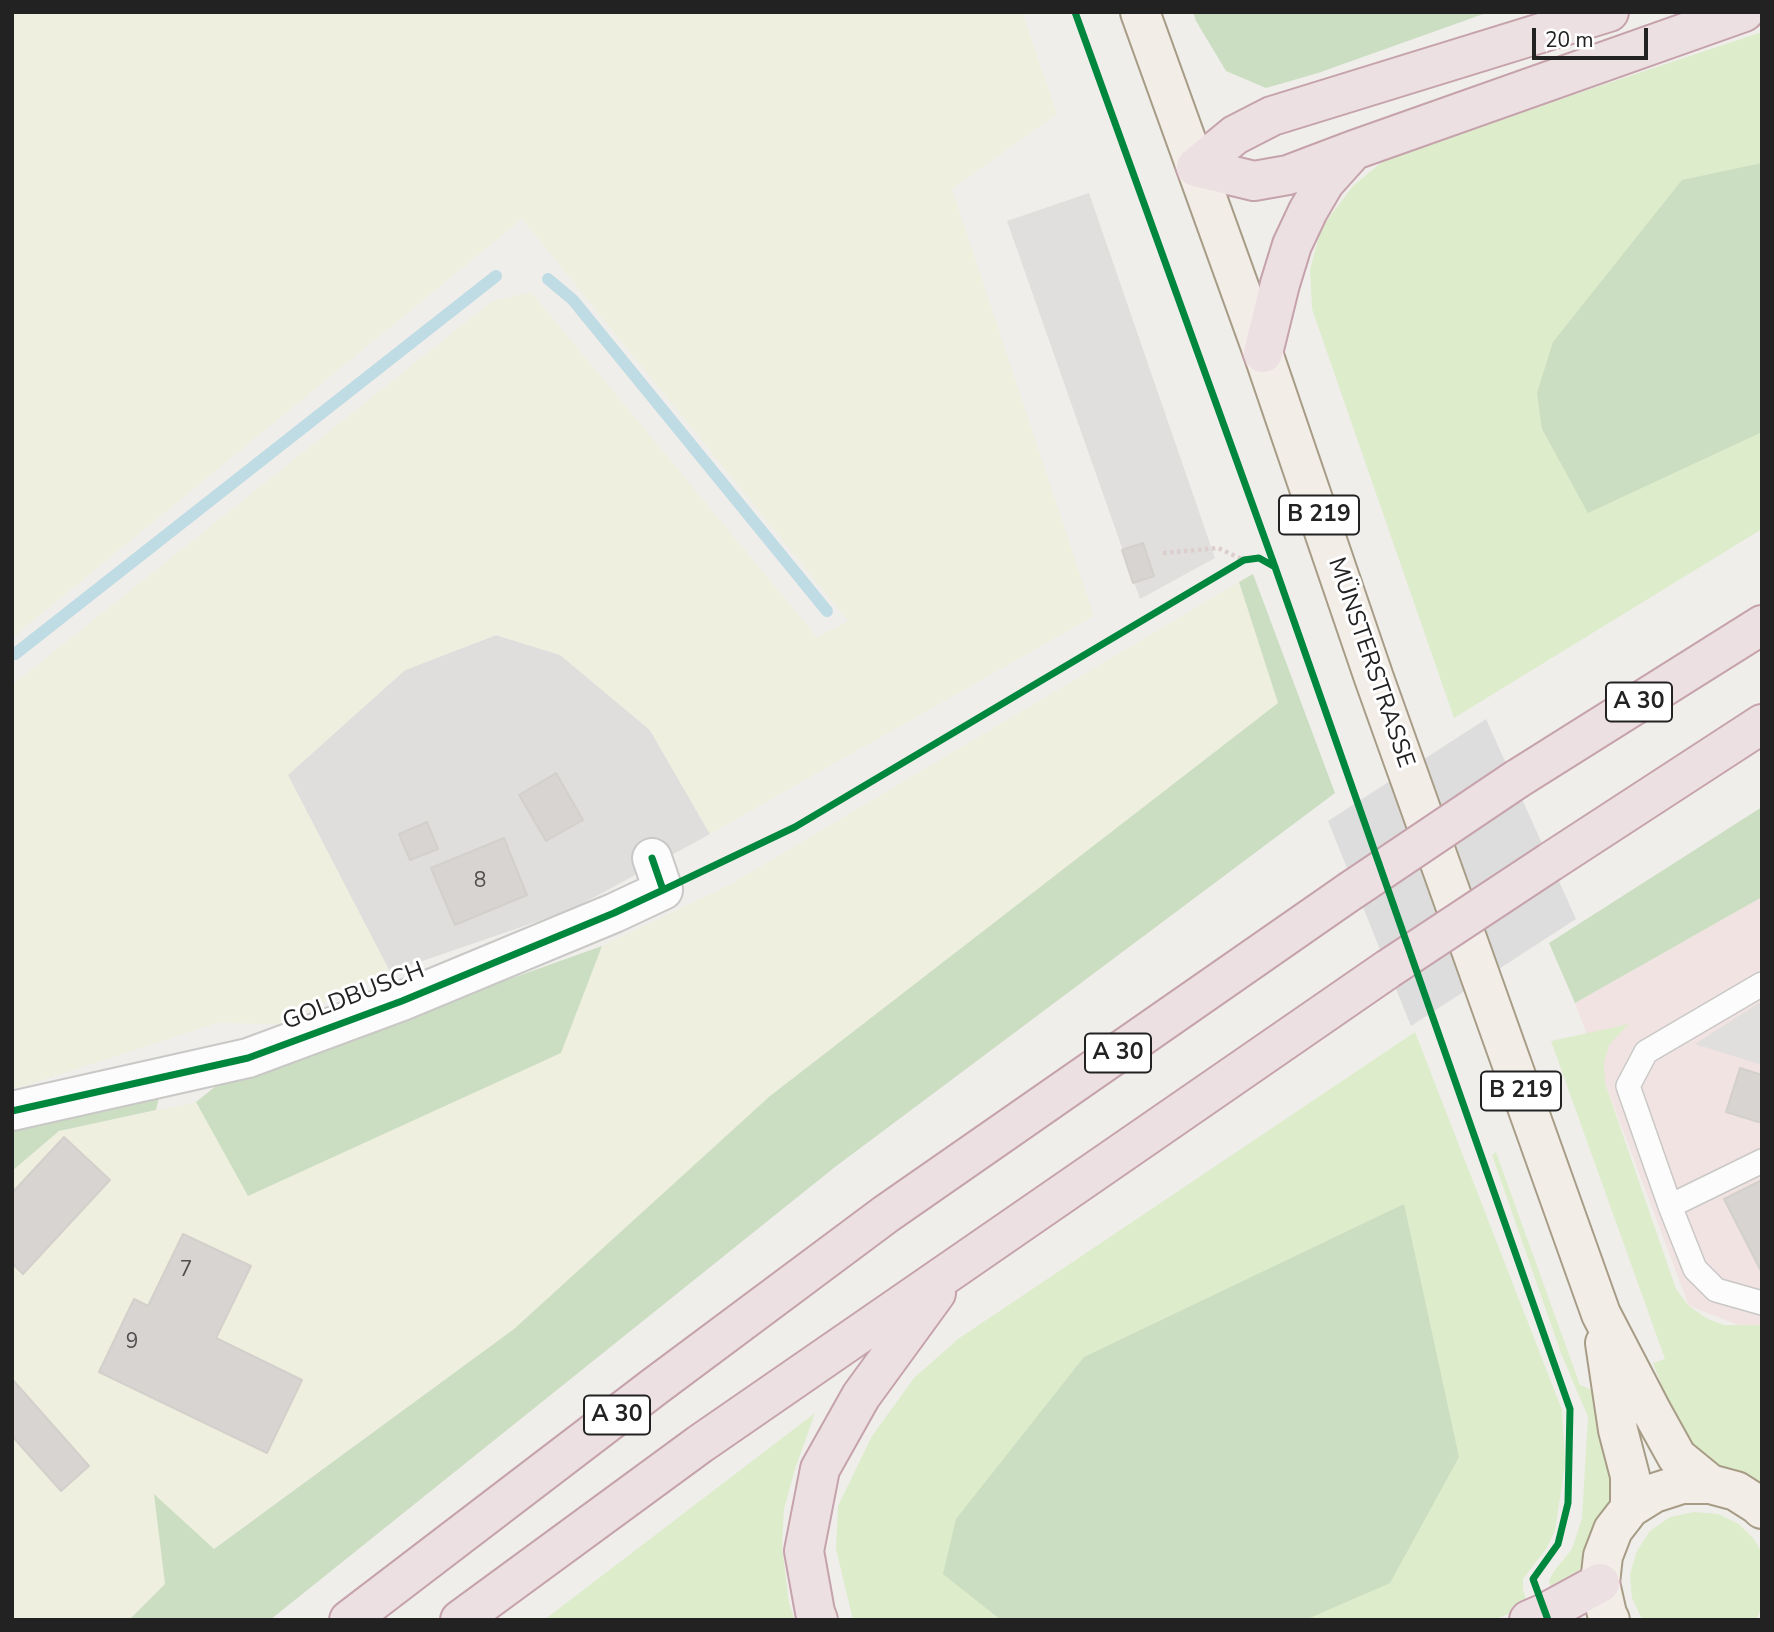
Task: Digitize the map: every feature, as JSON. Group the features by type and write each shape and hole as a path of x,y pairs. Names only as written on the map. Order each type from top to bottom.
{"highway":[{"path":"1196,167 1235,135 1272,116 1609,12"},
{"path":"1196,167 1254,181 1288,175 1744,12"},
{"path":"1263,353 1292,245 1325,182 1354,150"},
{"name":"A 30","path":"349,1620 643,1395 886,1214 1349,892 1517,779 1762,625"},
{"path":"460,1620 700,1444 1388,969 1762,724"},
{"path":"818,1620 804,1551 820,1469 861,1396 953,1270"},
{"path":"1529,1620 1600,1583"}],"main road":[{"name":"MÜNSTERSTRASSE","path":"1140,12 1263,353 1374,678 1601,1314 1677,1457 1710,1483"},
{"name":"MÜNSTERSTRASSE","path":"1601,1314 1618,1430 1630,1476 1630,1508"},
{"path":"1610,1620 1606,1614 1600,1583 1603,1556 1613,1530 1630,1508 1654,1493 1682,1484 1710,1483 1736,1491 1761,1506"}],"street":[{"name":"GOLDBUSCH","path":"12,1111 248,1058 402,1000 614,913 663,890 652,858"}],"lane":[{"path":"1762,984 1646,1052 1628,1086 1695,1269 1716,1290 1762,1303"},
{"path":"1670,1206 1762,1161"}],"path":[{"path":"1163,553 1218,548 1244,561"}],"shaded area":[{"path":"1089,193 1215,558 1140,599 1007,221"},
{"path":"496,635 561,655 650,730 710,834 571,910 390,972 287,775 405,670"},
{"path":"1762,897 1762,1334 1689,1306 1575,1003"},
{"path":"1762,1001 1762,1065 1695,1044"}],"green space":[{"path":"12,12 1022,12 1057,114 952,189 1094,616 710,834 650,730 560,655 496,635 405,670 288,775 390,972 278,1024 217,1023 12,1090 12,685 492,301 531,292 817,637 848,621 522,219 12,638"},
{"path":"1193,12 1489,12 1318,73 1266,88 1226,71"},
{"path":"1762,32 1762,529 1454,718 1312,309 1310,270 1321,228 1353,186 1389,156"},
{"path":"1762,163 1762,432 1588,513 1542,429 1537,393 1553,342 1682,180"},
{"path":"1253,574 1335,793 835,1167 270,1620 129,1620 165,1584 154,1494 214,1549 514,1329 770,1096 1278,703 1239,582"},
{"path":"1239,582 1278,703 770,1096 514,1329 213,1549 155,1495 165,1585 129,1620 12,1620 12,1171 59,1131 196,1102 248,1195 561,1053 602,946 731,884"},
{"path":"1762,807 1762,897 1575,1003 1549,943"},
{"path":"602,946 561,1053 248,1196 196,1102 221,1082"},
{"path":"1629,1024 1609,1045 1604,1063 1605,1083 1676,1289 1689,1306 1706,1318 1724,1325 1762,1325 1762,1482 1748,1480 1699,1458 1677,1425 1653,1363 1665,1359 1551,1041"},
{"path":"1415,1032 1562,1410 1565,1464 1555,1531 1546,1549 1523,1579 1528,1606 1494,1620 853,1620 836,1549 838,1506 872,1436 914,1378 958,1339"},
{"path":"159,1098 156,1110 59,1131 12,1171 12,1128"},
{"path":"1496,1152 1580,1385 1592,1390 1613,1461 1617,1485 1588,1569 1553,1597 1549,1581 1572,1549 1582,1518 1588,1417 1561,1353 1492,1155"},
{"path":"1404,1204 1459,1457 1390,1583 1305,1620 1001,1620 943,1574 956,1519 1084,1357"},
{"path":"815,1413 784,1509 782,1546 789,1603 795,1620 544,1620"},
{"path":"1694,1512 1718,1514 1739,1524 1754,1539 1762,1553 1762,1607 1756,1620 1642,1619 1632,1598 1630,1574 1637,1551 1650,1531 1670,1517"}],"pier":[{"path":"1486,719 1576,919 1411,1026 1328,821"}],"building":[{"path":"1143,543 1154,576 1133,583 1122,550"},
{"path":"556,773 583,820 546,841 519,795"},
{"path":"427,822 438,849 410,860 399,834"},
{"path":"504,838 527,895 455,925 431,868"},
{"path":"1740,1068 1762,1075 1762,1123 1726,1112"},
{"path":"64,1137 110,1180 23,1274 12,1263 12,1193"},
{"path":"1762,1180 1762,1273 1724,1199"},
{"path":"183,1234 251,1266 216,1338 302,1380 267,1453 99,1372 134,1299 148,1306"},
{"path":"12,1379 89,1466 61,1491 12,1436"}],"waterway":[{"path":"15,654 496,276"},
{"path":"548,279 573,300 827,611"}],"cycle path":[{"path":"1075,12 1275,567 1570,1409 1568,1503 1558,1544 1533,1579 1548,1620"},
{"path":"663,890 795,827 1244,560 1259,558 1275,567"},
{"path":"12,1111 248,1058 402,1001 663,890 652,858"}]}
